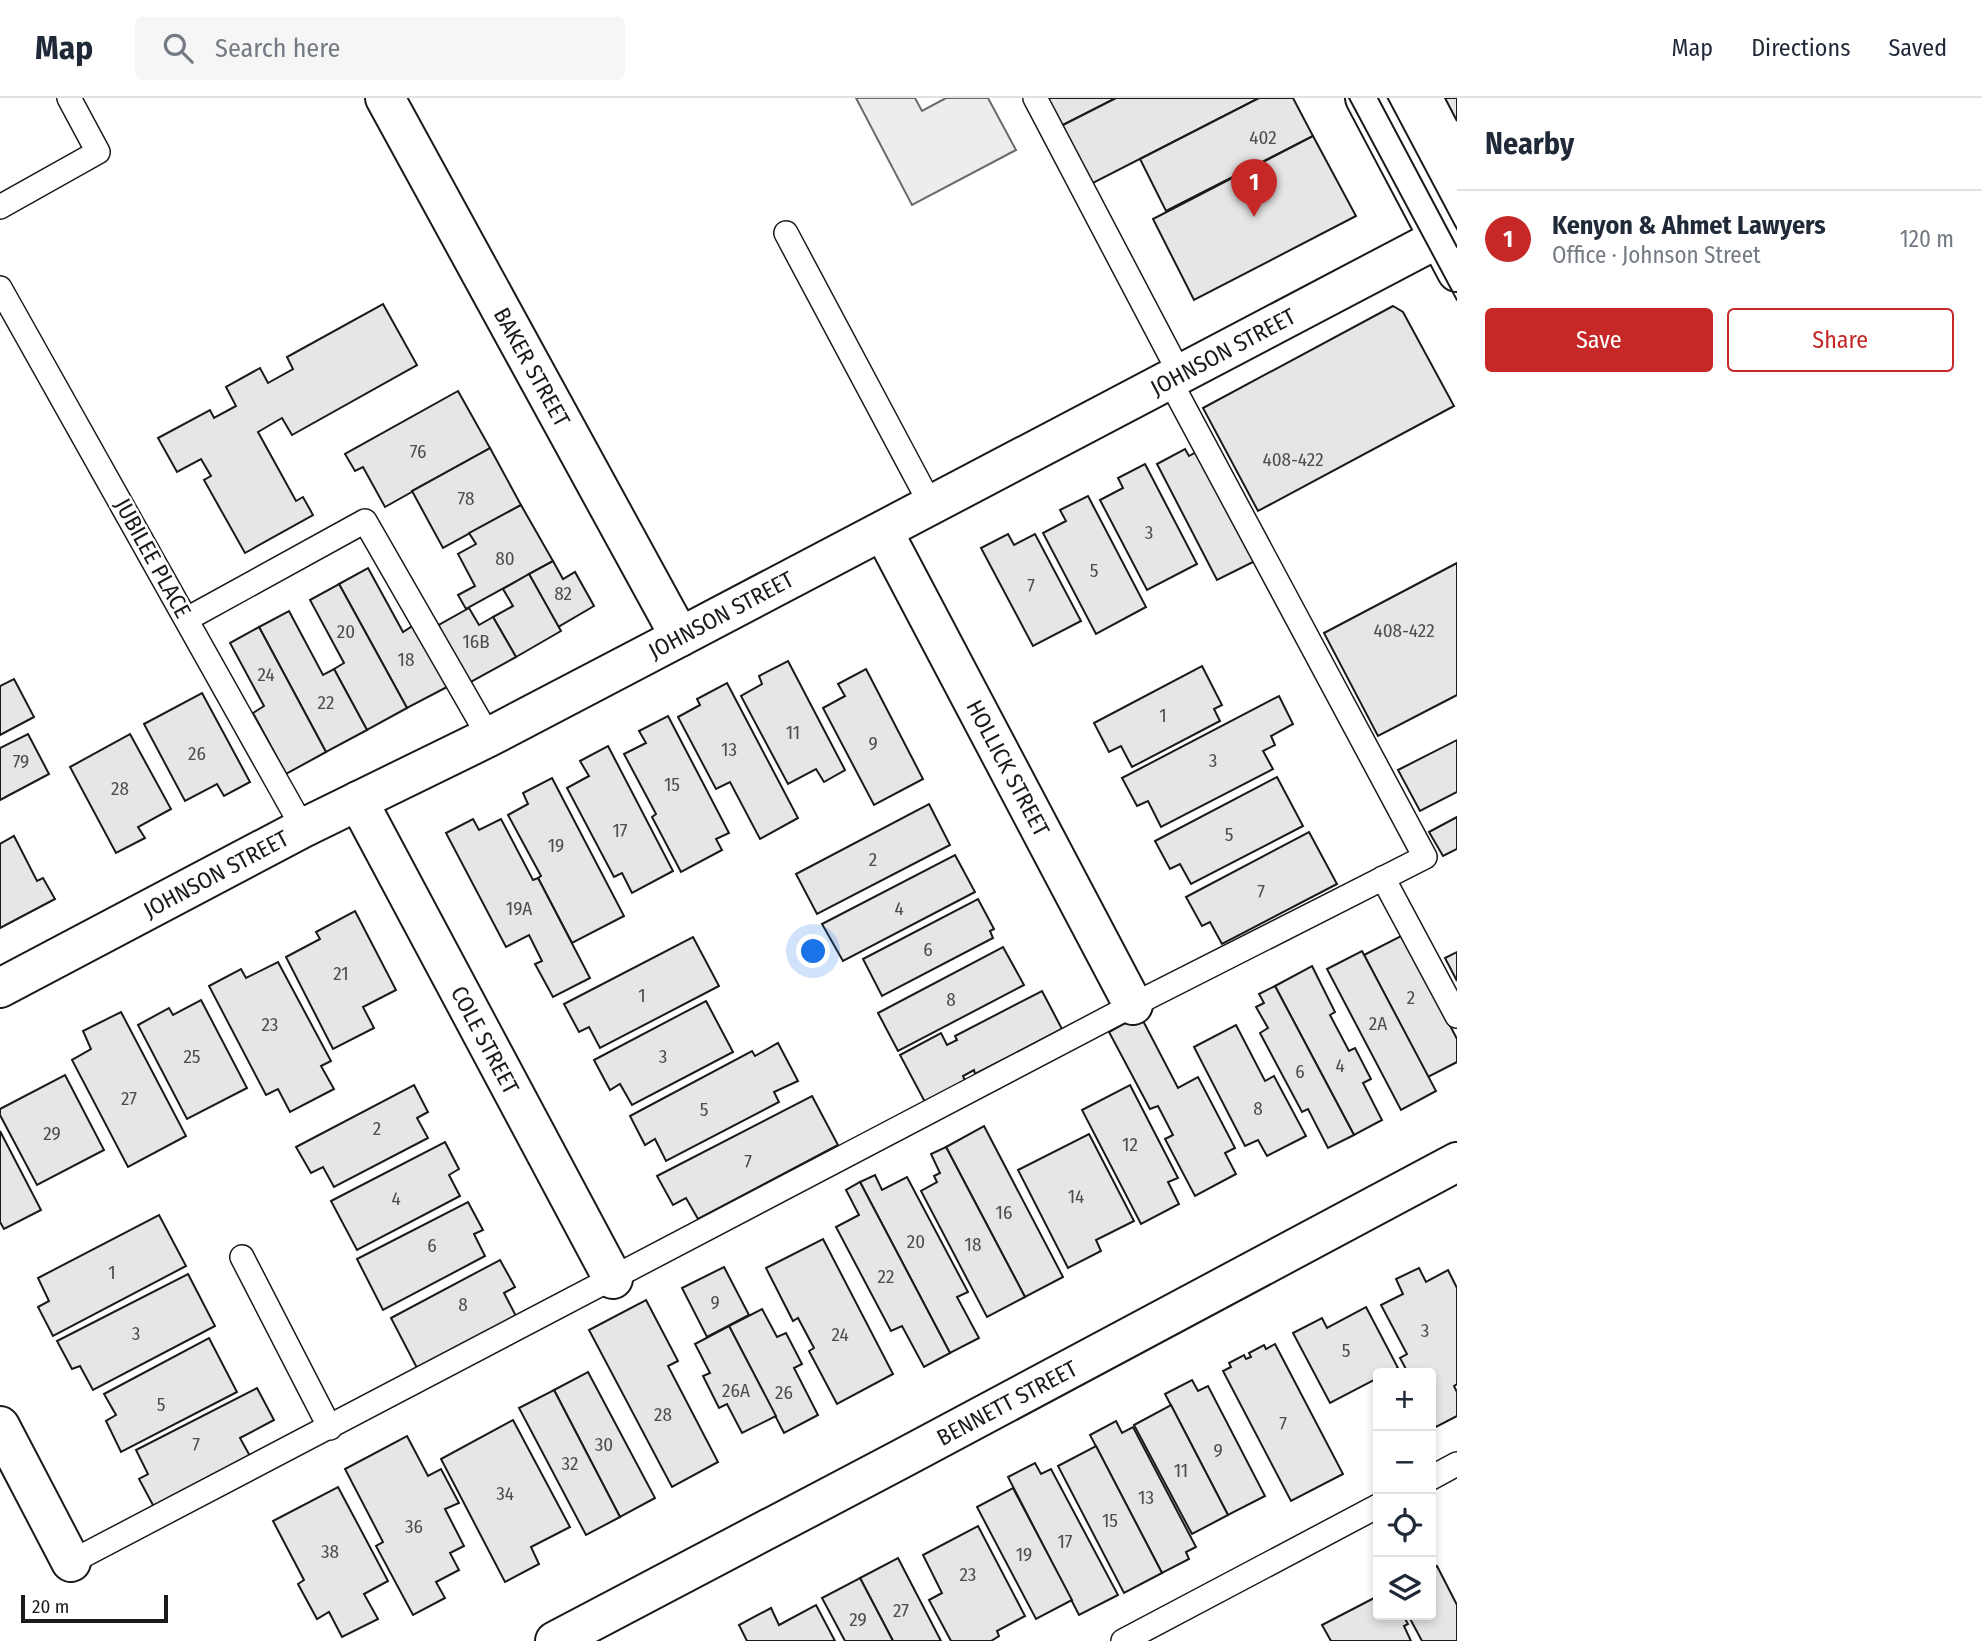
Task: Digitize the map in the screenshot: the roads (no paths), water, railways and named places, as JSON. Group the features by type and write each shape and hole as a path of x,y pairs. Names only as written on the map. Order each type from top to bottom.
{"street":[{"name":"BAKER STREET","path":"385,98 680,636"},
{"path":"1365,98 1457,272"},
{"name":"JOHNSON STREET","path":"0,988 303,828 489,737 1439,238"},
{"name":"HOLLICK STREET","path":"883,531 1133,1005"},
{"name":"COLE STREET","path":"358,801 613,1279"},
{"name":"BENNETT STREET","path":"555,1641 938,1440 1457,1162"},
{"path":"0,1426 71,1562"}],"lane":[{"path":"0,206 98,152 69,98"},
{"path":"71,1562 1133,1005 1425,858 1175,377 1035,98"},
{"path":"786,233 931,505"},
{"name":"JUBILEE PLACE","path":"0,288 303,828"},
{"path":"187,619 365,521 489,737"},
{"path":"1383,878 1457,1016"},
{"path":"242,1257 330,1427"},
{"path":"1436,1475 1457,1464"},
{"path":"1123,1641 1373,1509"}],"tram line":[{"path":"1349,98 1457,300"},
{"path":"1378,98 1457,247"}],"place":[{"name":"Kenyon & Ahmet Lawyers","path":"1254,217"}]}
